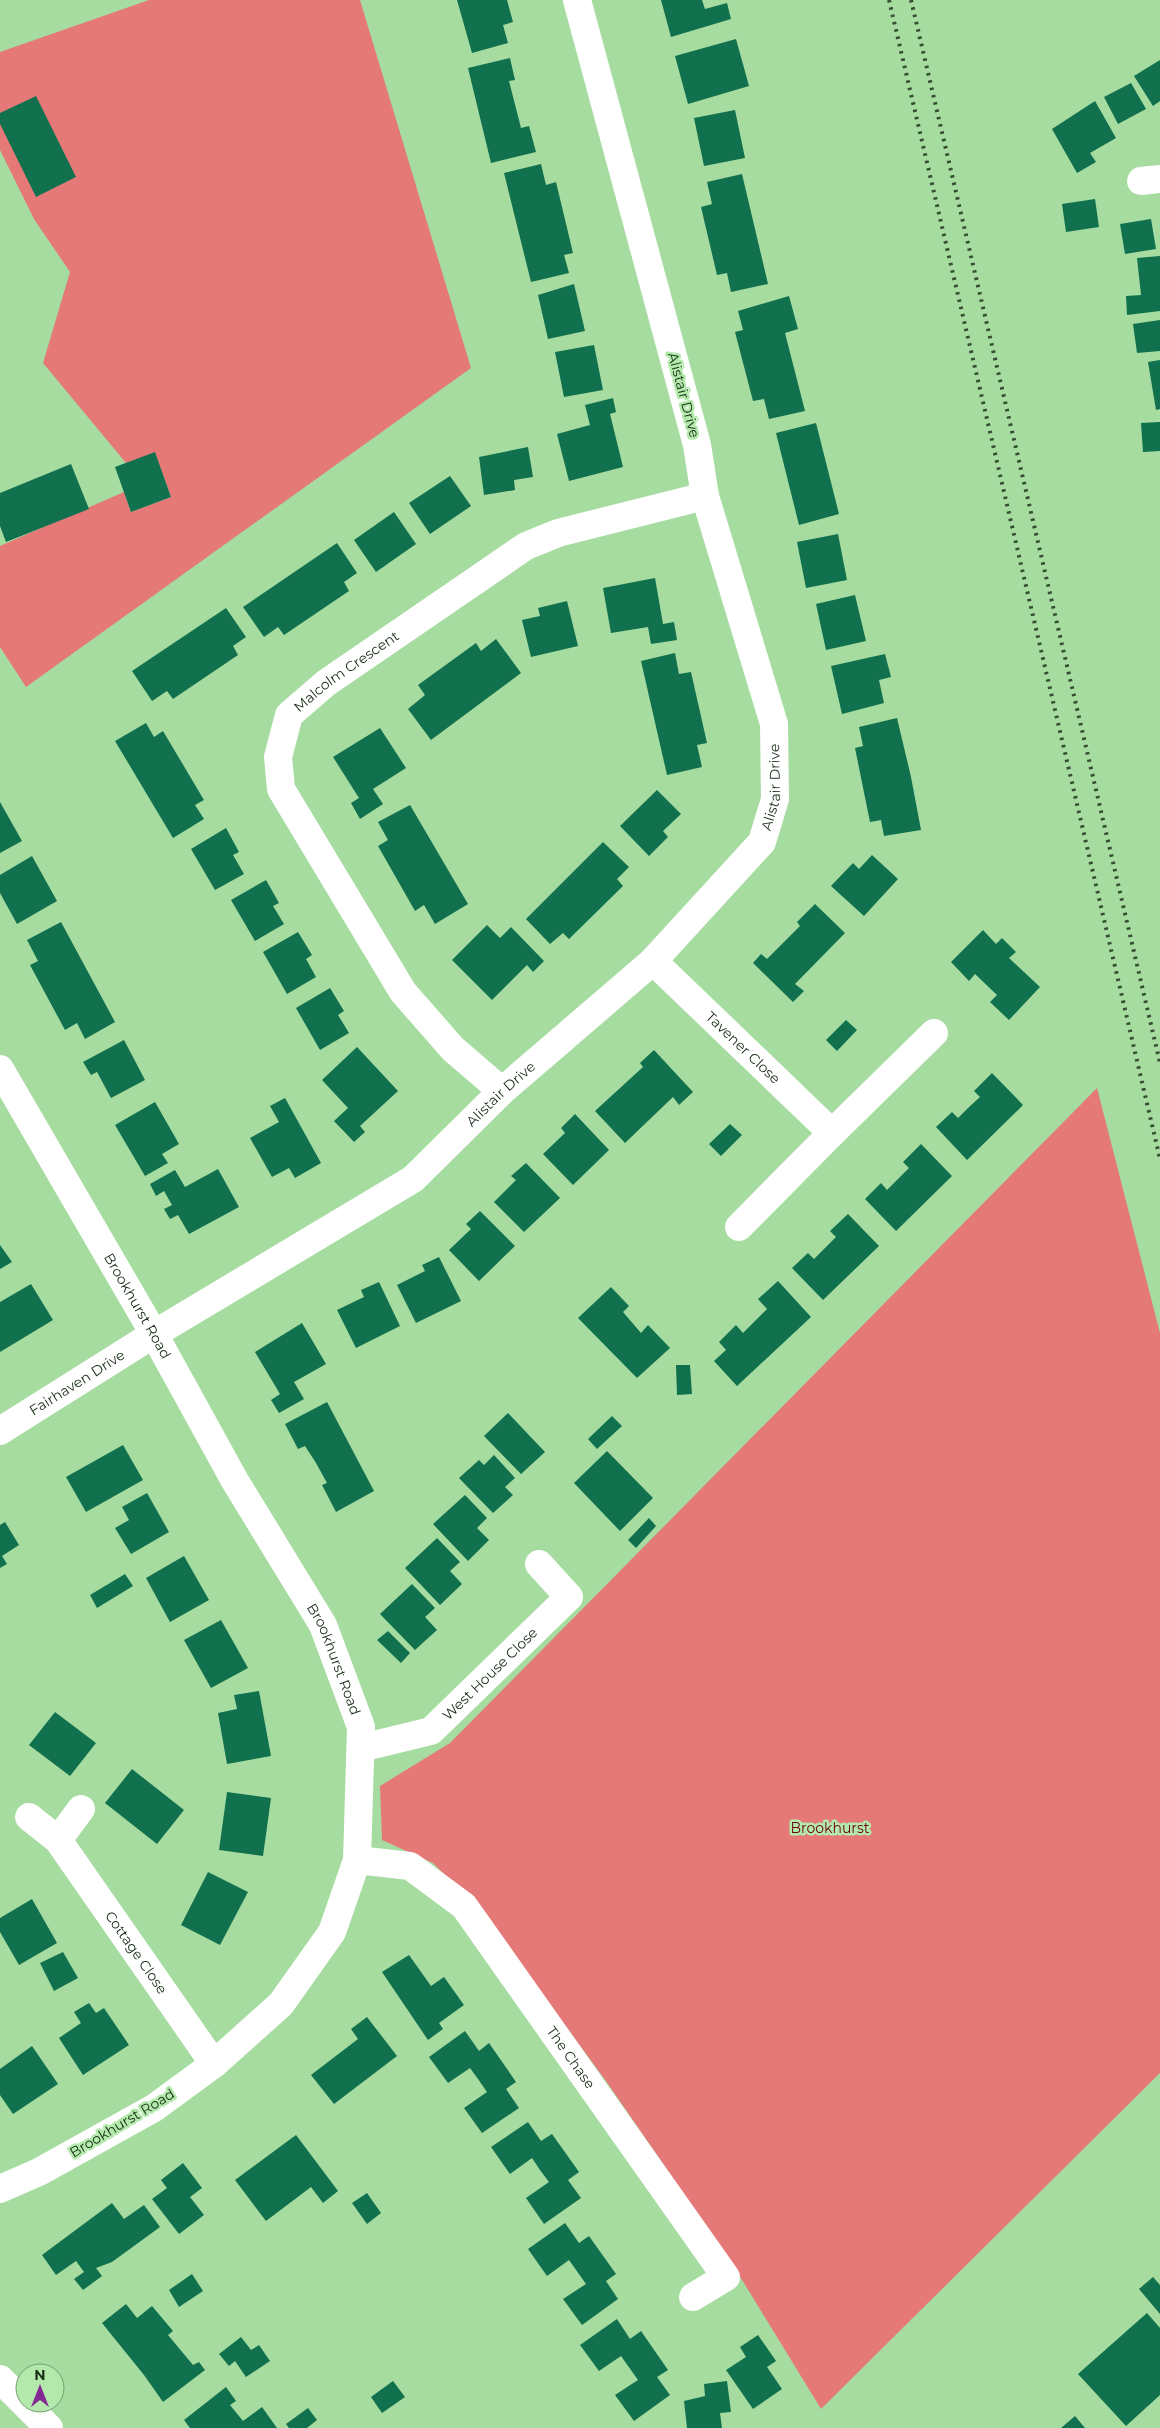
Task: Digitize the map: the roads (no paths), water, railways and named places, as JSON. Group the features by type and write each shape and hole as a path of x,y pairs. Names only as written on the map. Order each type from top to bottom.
{"street":[{"name":"Alistair Drive","path":"154,1334 413,1178 502,1091 653,961 762,842 775,799 774,724 705,496 697,444 577,0"},
{"name":"Malcolm Crescent","path":"502,1091 453,1049 403,992 281,789 278,757 289,715 326,683 526,546 558,533 705,496"},
{"name":"Tavener Close","path":"653,961 832,1133"},
{"path":"739,1227 934,1033"},
{"name":"Brookhurst Road","path":"0,1069 154,1334 236,1481 323,1625 361,1727 357,1860 332,1932 281,2004 214,2064 154,2108 39,2172 0,2190"},
{"name":"Fairhaven Drive","path":"0,1431 154,1334"},
{"name":"West House Close","path":"361,1748 431,1731 569,1597 539,1564"},
{"path":"58,1840 81,1809"},
{"name":"Cottage Close","path":"29,1817 58,1840 214,2064"},
{"name":"The Chase","path":"357,1860 410,1866 464,1906 726,2278 693,2297"},
{"path":"0,2379 49,2428"}],"railway":[{"path":"889,0 1160,1159"},
{"path":"911,0 1160,1063"}],"park label":[{"name":"Brookhurst","path":"830,1828"}]}
